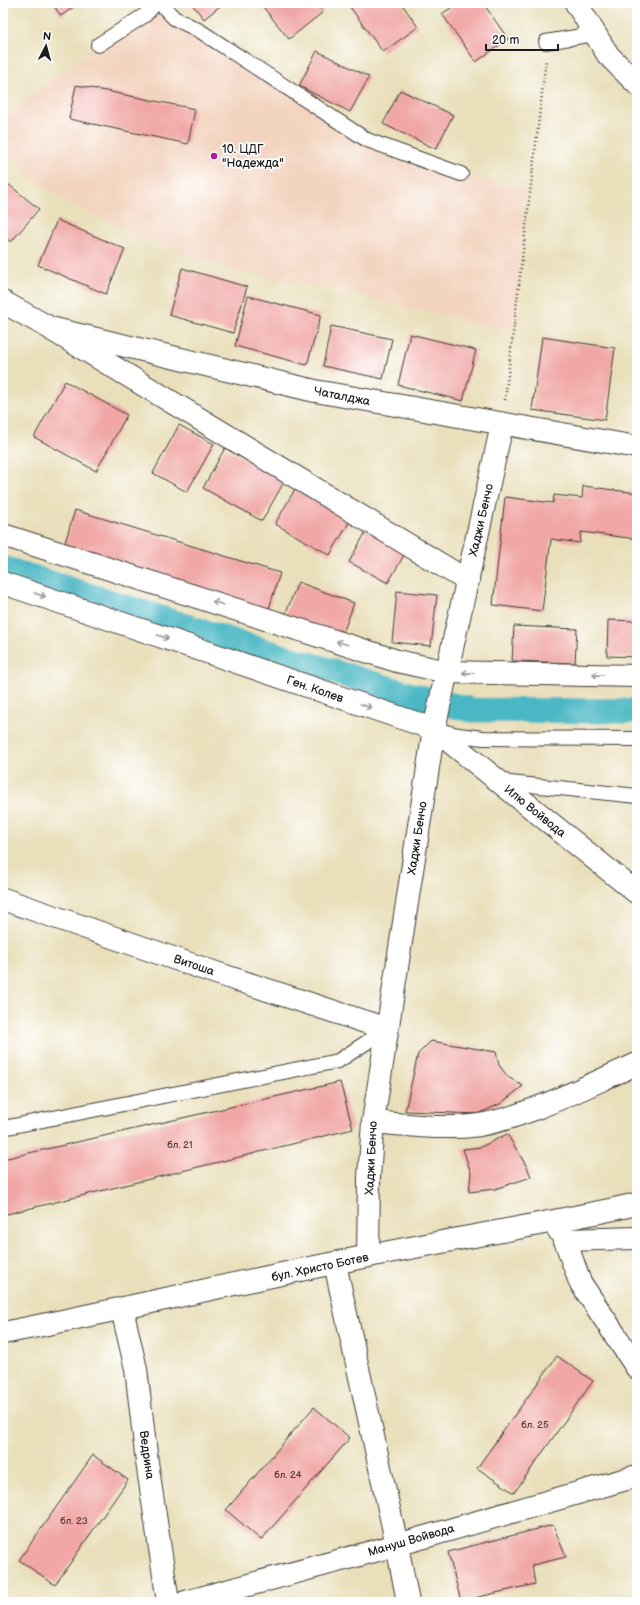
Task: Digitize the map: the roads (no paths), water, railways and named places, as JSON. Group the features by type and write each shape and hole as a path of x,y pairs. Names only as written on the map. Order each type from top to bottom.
{"street":[{"path":"585,14 608,55 637,84"},
{"name":"Чаталджа","path":"3,302 50,328 468,580"},
{"name":"Чаталджа","path":"50,328 315,391 502,425 637,447"},
{"name":"Хаджи Бенчо","path":"368,1256 369,1177 373,1122 435,720 502,425"},
{"path":"3,535 397,661 444,681 637,676"},
{"name":"Ген. Колев","path":"3,583 435,720"},
{"name":"Илю Войвода","path":"435,720 499,782 637,893"},
{"name":"Витоша","path":"3,899 216,973 387,1029"},
{"path":"373,1122 444,1128 479,1125 544,1104 637,1064"},
{"name":"бул. Христо Ботев","path":"3,1333 368,1256 553,1223 637,1204"},
{"path":"553,1223 566,1240 580,1282 631,1356 637,1368"},
{"path":"566,1240 637,1238"},
{"path":"335,1264 397,1545 408,1602"},
{"name":"Ведрина","path":"122,1309 136,1369 147,1462 168,1602"},
{"name":"Мануш Войвода","path":"185,1602 397,1545 637,1476"}],"lane":[{"path":"98,45 144,15 156,3"},
{"path":"160,3 174,18 200,31 367,140 461,174"},
{"path":"546,48 585,14"},
{"name":"Ген. Колев","path":"435,720 458,735 483,738 637,739"},
{"path":"499,782 637,796"},
{"path":"3,1128 338,1061 387,1029"}],"waterway":[{"path":"3,568 265,651 412,695 472,710 637,711"}],"place":[{"name":"10. ЦДГ \"Надежда\"","path":"214,156"}]}
